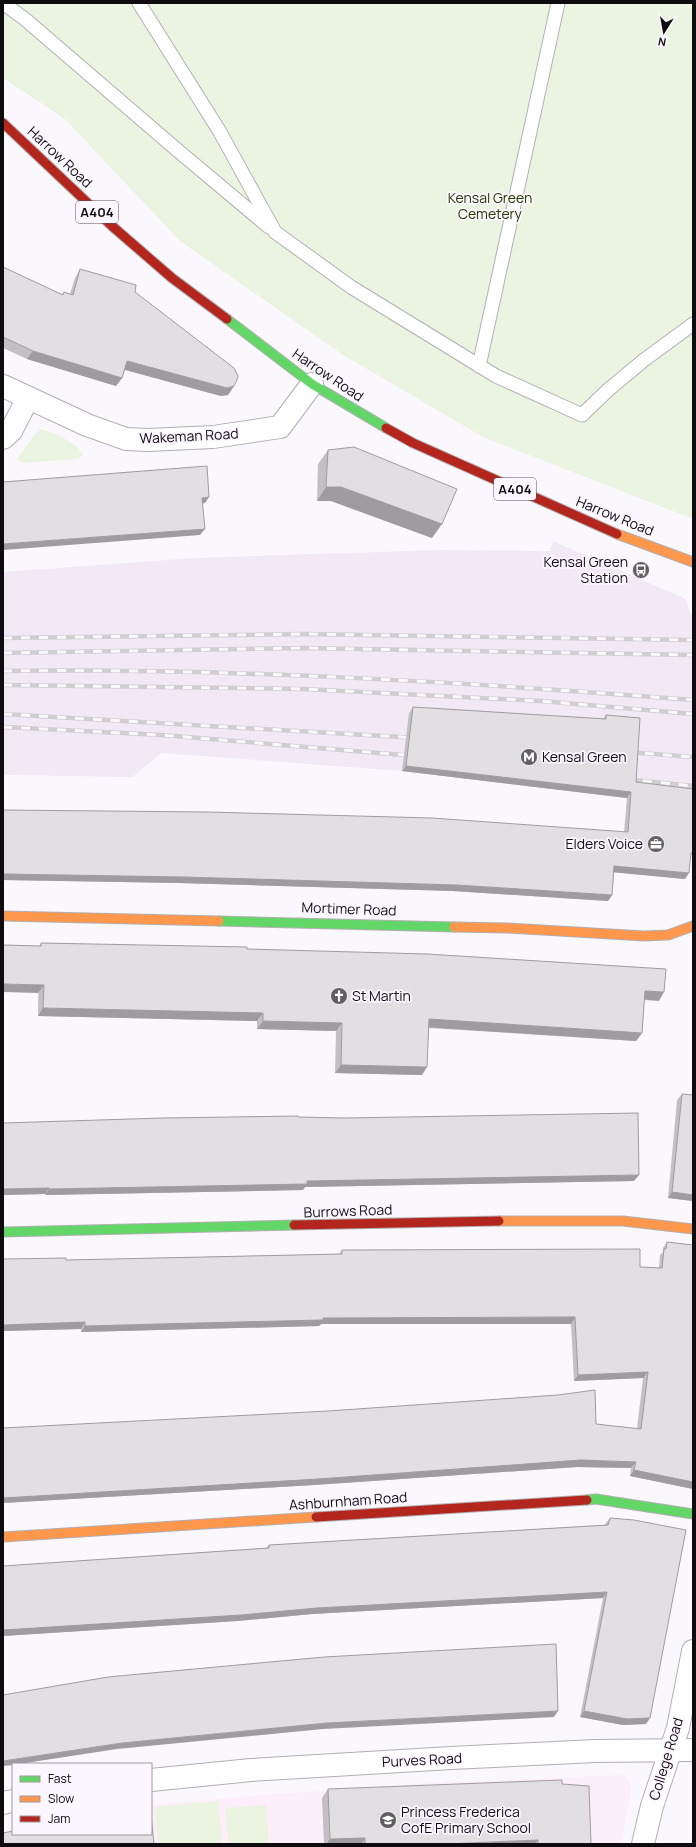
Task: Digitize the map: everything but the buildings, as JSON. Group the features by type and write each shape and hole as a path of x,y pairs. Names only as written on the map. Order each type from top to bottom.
{"main road":[{"name":"Harrow Road","path":"3,123 112,226 172,278 312,384 367,418 413,443 617,534 693,562"},
{"name":"Mortimer Road","path":"3,916 499,928 644,936 668,935 693,926"},
{"name":"Burrows Road","path":"3,1232 489,1221 623,1221 693,1229"},
{"name":"Ashburnham Road","path":"3,1537 596,1499 693,1514"}],"street":[{"name":"Wakeman Road","path":"3,386 87,425 126,439 148,440 213,437 280,427 312,384"},
{"path":"3,438 11,431 28,398"},
{"name":"College Road","path":"643,1844 652,1806 678,1728 693,1651"},
{"name":"Purves Road","path":"152,1780 251,1770 451,1758 693,1750"}],"lane":[{"path":"3,3 26,20 275,232 351,287 496,376 582,415 632,370 693,324"},
{"path":"139,3 220,132 275,232"},
{"path":"479,366 558,3"}],"shaded area":[{"path":"553,541 686,599 690,613 693,615 693,805 402,771 161,753 133,777 3,775 3,572 194,558 439,550 550,551"},
{"name":"Princess Frederica CofE Primary School","path":"624,1775 631,1785 630,1801 620,1844 149,1844 152,1835 152,1805 262,1795 429,1783"}],"green space":[{"name":"Kensal Green Cemetery","path":"3,3 693,3 693,519 483,437 343,355 180,241 65,119 3,78"},
{"path":"41,429 70,442 80,450 83,455 78,459 21,463 18,460 19,456 35,434"},
{"path":"218,1801 222,1844 158,1844 155,1807"},
{"path":"266,1805 269,1844 229,1844 225,1808"}],"railway":[{"path":"3,638 303,634 693,640"},
{"path":"3,653 303,648 693,655"},
{"path":"3,671 262,674 521,687 693,700"},
{"path":"3,685 303,689 541,701 693,714"},
{"path":"3,714 418,738"},
{"path":"3,727 162,735 415,756"},
{"path":"627,752 693,757"},
{"path":"625,779 693,786"}],"traffic: fast":[{"path":"227,319 312,384 386,428"},
{"path":"219,921 454,927"},
{"path":"3,1232 294,1225"},
{"path":"587,1500 596,1499 693,1514"}],"traffic: slow":[{"path":"617,534 693,562"},
{"path":"3,916 219,921"},
{"path":"454,927 507,928 644,936 668,935 693,926"},
{"path":"499,1221 623,1221 693,1229"},
{"path":"3,1537 316,1517"}],"traffic: jam":[{"path":"3,123 112,226 172,278 227,319"},
{"path":"386,428 413,443 617,534"},
{"path":"294,1225 499,1221"},
{"path":"316,1517 587,1500"}],"place":[{"name":"Kensal Green Station","path":"641,570"},
{"name":"Kensal Green","path":"529,757"},
{"name":"Elders Voice","path":"656,844"},
{"name":"St Martin","path":"339,996"},
{"name":"Princess Frederica CofE Primary School","path":"388,1820"}]}
